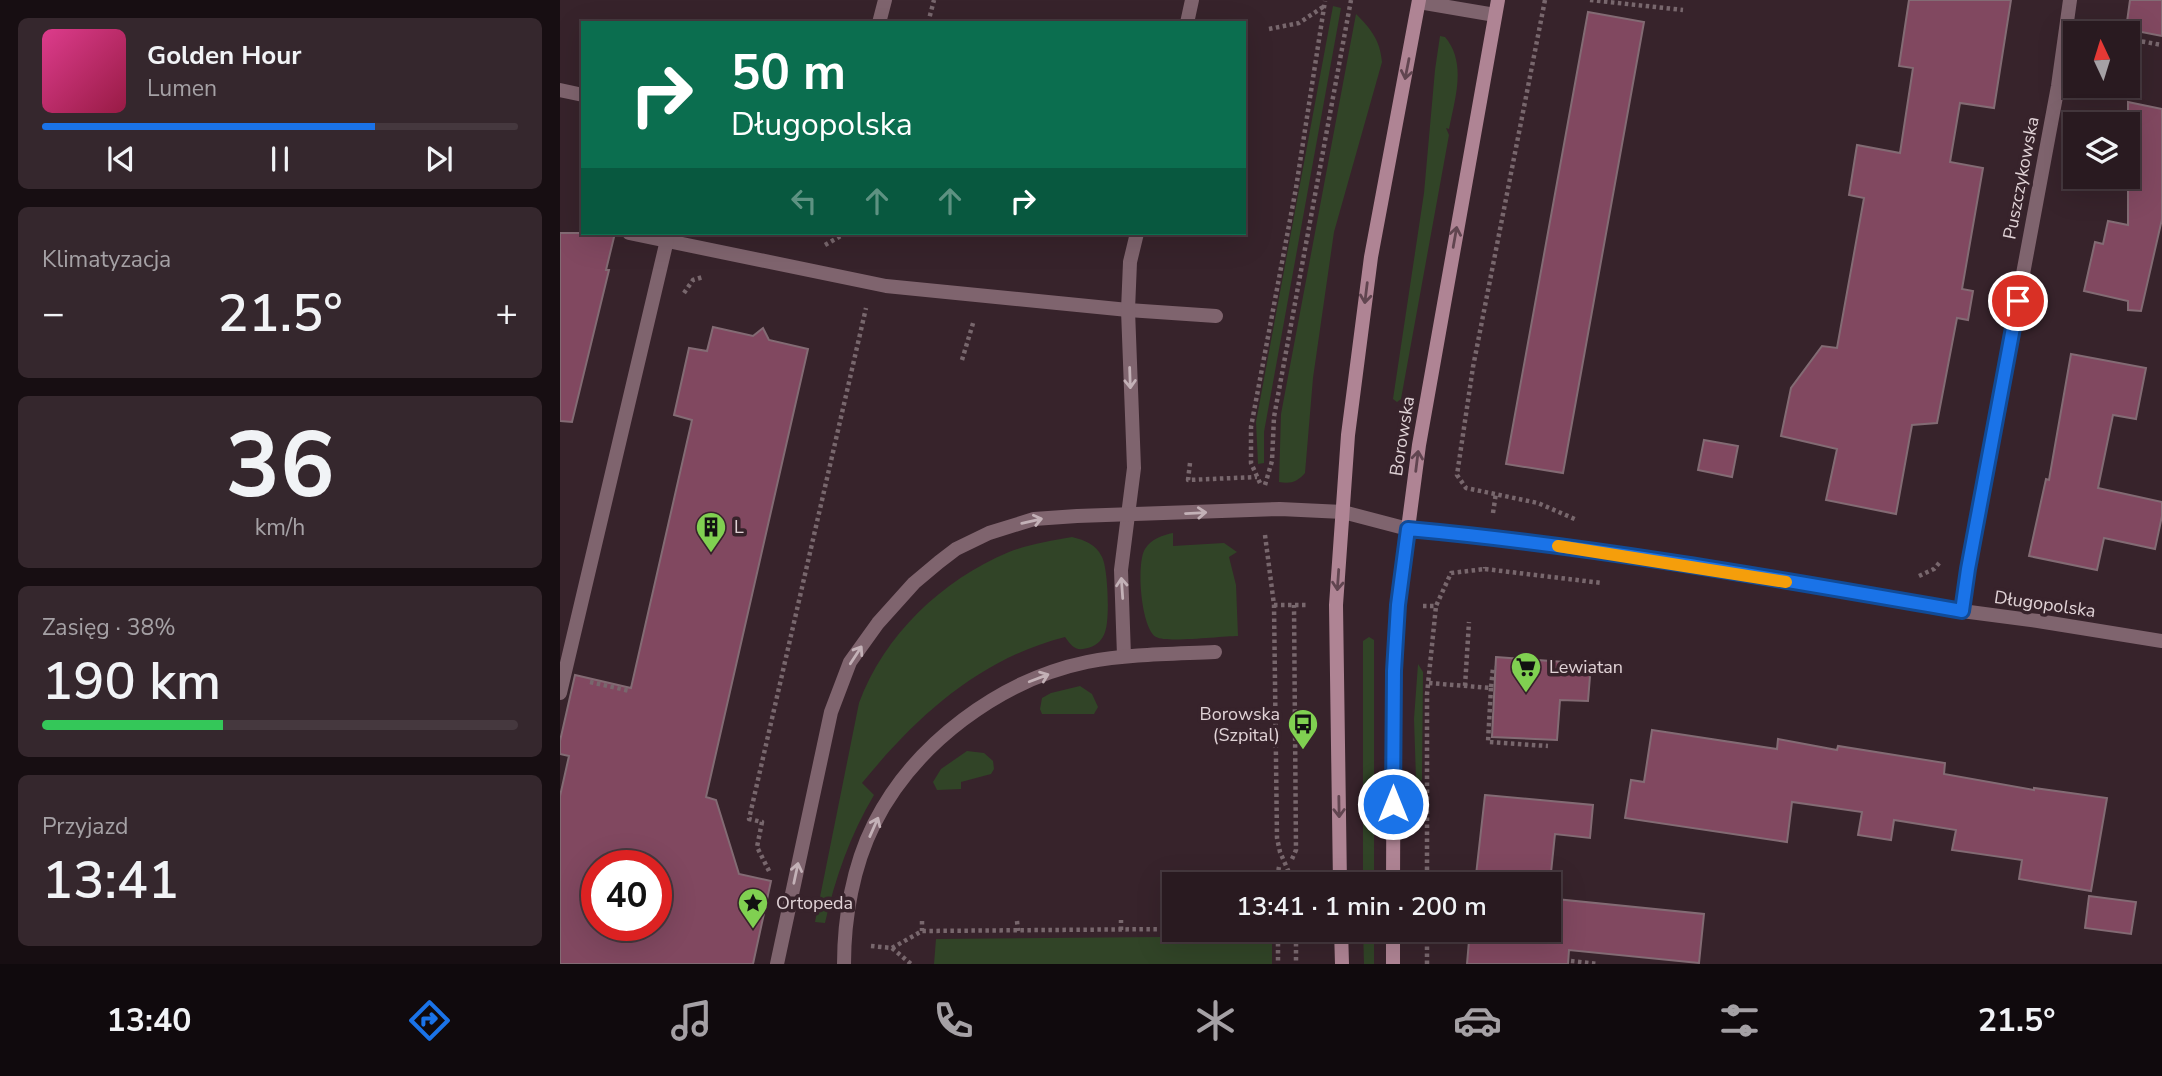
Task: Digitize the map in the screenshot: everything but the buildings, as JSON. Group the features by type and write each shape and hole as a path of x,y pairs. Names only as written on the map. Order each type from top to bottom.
{"street":[{"path":"880,21 885,0"},
{"name":"Borowska","path":"1393,872 1394,671 1398,605 1423,420 1498,0"},
{"name":"Puszczykowska","path":"1962,611 2057,86 2070,0"},
{"path":"1340,872 1336,606 1348,435 1371,257 1416,1 1495,15"},
{"path":"1187,21 1192,2"},
{"path":"560,90 581,95"},
{"path":"630,235 667,240 886,286 1216,316"},
{"path":"1124,656 1121,570 1134,468 1128,310 1130,262 1137,235"},
{"path":"560,694 667,240"},
{"name":"Długopolska","path":"777,964 831,712 850,662 878,623 914,583 939,562 956,549 989,533 1034,519 1280,509 1343,512 1408,529 1469,534 1630,556 2162,642"},
{"path":"844,964 852,891 873,826 898,785 932,748 965,719 1014,687 1070,667 1124,656 1215,652"},
{"path":"1341,942 1342,964"},
{"path":"1393,942 1393,964"}],"path":[{"path":"929,21 934,0"},
{"path":"1324,4 1296,188 1251,427 1251,463 1264,490 1272,461 1274,417 1352,0"},
{"path":"1545,0 1473,367 1457,475 1466,488 1538,503 1582,522"},
{"path":"1590,0 1683,10"},
{"path":"1269,29 1299,23 1324,4"},
{"path":"2140,41 2162,44"},
{"path":"679,299 693,280 715,275"},
{"path":"768,880 769,869 757,848 762,822 749,819 867,304"},
{"path":"962,360 975,315"},
{"path":"1190,463 1188,480 1257,477"},
{"path":"1492,518 1496,493"},
{"path":"1265,533 1273,605 1277,838 1289,872"},
{"path":"1485,569 1486,561"},
{"path":"1427,872 1429,683 1436,606 1451,573 1485,569 1609,583"},
{"path":"1292,859 1296,850 1294,604"},
{"path":"1273,605 1304,605"},
{"path":"1415,606 1436,606"},
{"path":"1465,685 1469,622"},
{"path":"1496,668 1493,668 1488,742 1548,746"},
{"path":"587,681 630,691"},
{"path":"1429,683 1491,688"},
{"path":"1278,872 1279,866"},
{"path":"1121,920 1121,930"},
{"path":"922,921 922,932"},
{"path":"1017,921 1018,931"},
{"path":"844,945 892,948 922,932 1162,929"},
{"path":"1278,942 1278,964"},
{"path":"1296,942 1296,964"},
{"path":"1427,942 1427,964"},
{"path":"892,948 911,964"},
{"path":"1571,961 1598,964"}],"green space":[{"path":"1333,6 1341,8 1264,432 1264,463 1258,464 1256,422"},
{"path":"1356,14 1374,35 1382,62 1334,232 1313,378 1305,473 1294,482 1279,482 1281,414"},
{"path":"1440,36 1445,37 1452,47 1458,81 1449,129 1446,128 1449,135 1401,399 1397,402 1393,399 1424,193"},
{"path":"1173,533 1173,546 1224,543 1237,552 1229,557 1236,585 1238,636 1162,639 1151,631 1142,595 1142,556 1150,543"},
{"path":"1072,537 1093,546 1104,563 1108,606 1107,626 1103,637 1093,646 1078,649 1065,637 1005,660 952,693 905,735 862,783 874,795 844,858 825,923 815,922 859,703 884,655 918,612 961,578 1009,552"},
{"path":"1369,637 1374,640 1374,872 1363,872 1363,641"},
{"path":"1418,664 1423,672 1422,780 1418,782 1414,719"},
{"path":"1080,686 1092,694 1098,707 1094,714 1042,714 1042,698"},
{"path":"967,751 984,753 993,761 994,769 991,774 961,782 961,789 937,790 933,782 941,769"},
{"path":"1162,937 1162,942 1272,942 1272,964 934,964 936,939"},
{"path":"1363,942 1374,942 1374,964 1364,964"}],"slow traffic":[{"path":"1558,546 1786,582"}],"place":[{"name":"L","path":"711,554"},
{"name":"Lewiatan","path":"1526,694"},
{"name":"Borowska (Szpital)","path":"1303,751"},
{"name":"Ortopeda","path":"753,930"}],"route":[{"path":"1393,804 1394,671 1398,605 1408,529 1469,534 1630,556 1962,611 2018,301"}]}
